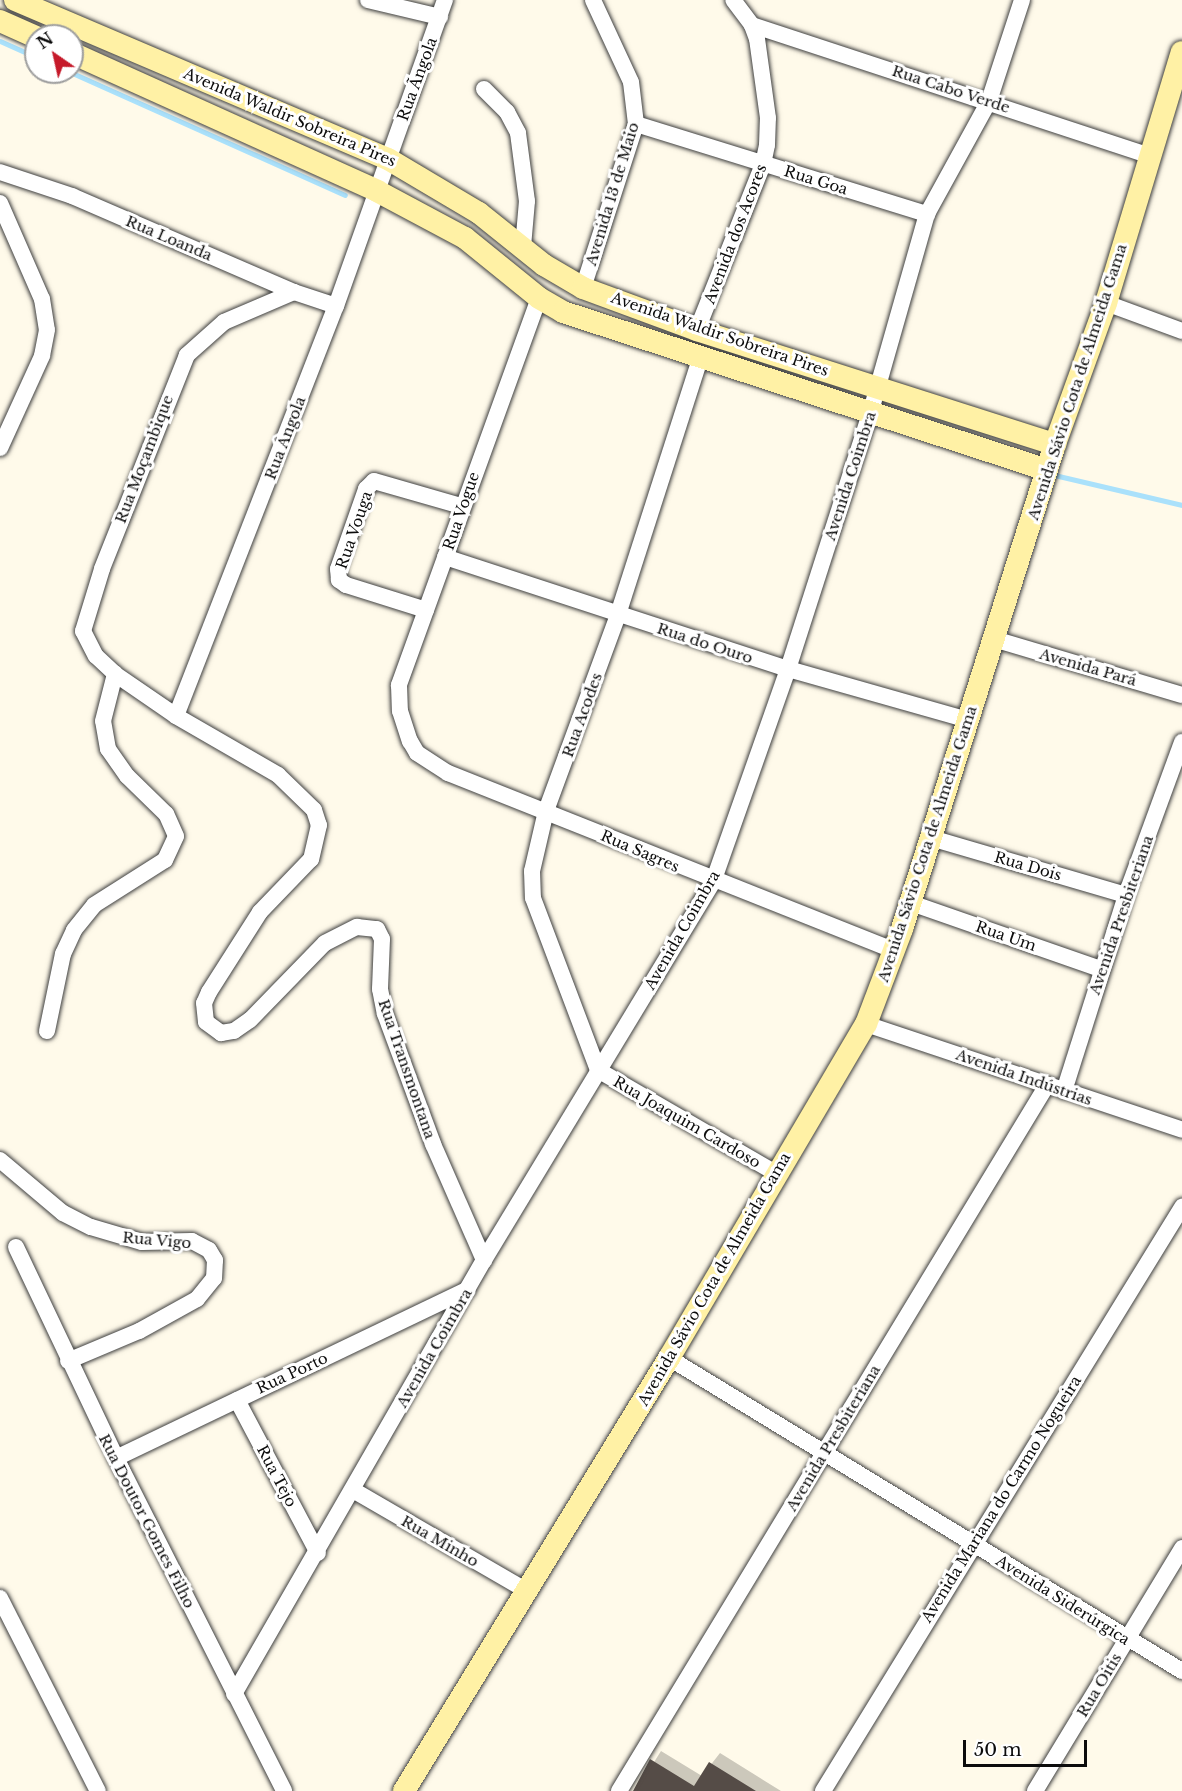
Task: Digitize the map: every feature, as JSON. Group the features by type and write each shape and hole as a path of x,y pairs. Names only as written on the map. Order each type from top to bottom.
{"street":[{"name":"Avenida Waldir Sobreira Pires","path":"15,0 388,159 431,181 523,247 544,265 583,288 697,330 1055,444"},
{"path":"368,0 440,17"},
{"name":"Rua Ãngola","path":"388,159 446,0"},
{"name":"Avenida 13 de Maio","path":"583,288 636,124 631,82 593,0"},
{"name":"Avenida dos Acores","path":"697,330 763,164 768,118 761,54 752,25 733,0"},
{"name":"Avenida Coimbra","path":"234,1694 318,1553 484,1260 713,882 788,669 879,387 927,214 989,101 1023,0"},
{"path":"0,21 24,32"},
{"name":"Rua Cabo Verde","path":"752,25 1148,155"},
{"name":"Avenida Sávio Cota de Almeida Gama","path":"404,1791 669,1358 776,1173 866,1024 895,951 1055,444 1106,303 1148,155 1182,51"},
{"name":"Avenida Waldir Sobreira Pires","path":"84,58 377,191 465,238 539,298 590,323 1047,470"},
{"path":"484,89 507,112 518,133 527,201 523,247"},
{"name":"Rua Goa","path":"636,124 927,214"},
{"name":"Rua Ângola","path":"176,716 336,306 388,159"},
{"name":"Rua Loanda","path":"0,172 72,196 294,292 336,306"},
{"path":"0,203 42,299 47,330 42,356 0,448"},
{"name":"Rua Moçambique","path":"176,716 115,674 88,644 84,620 177,373 193,348 224,322 294,292"},
{"name":"Rua Vogue","path":"403,726 399,685 446,557 461,507 539,298"},
{"path":"1106,303 1182,331"},
{"name":"Rua Acodes","path":"598,1070 554,961 533,898 532,872 546,812 618,615 700,359"},
{"name":"Rua Vouga","path":"426,610 346,585 339,580 338,569 366,489 374,481 461,507"},
{"name":"Rua do Ouro","path":"446,557 788,669 968,720"},
{"name":"Avenida Pará","path":"994,639 1182,695"},
{"path":"47,1031 61,962 74,930 94,905 165,860 176,836 166,814 127,776 108,749 103,721 115,674"},
{"name":"Rua Transmontana","path":"176,716 278,775 314,810 320,825 311,859 260,912 209,992 204,1003 206,1022 220,1033 234,1031 250,1020 325,943 357,927 377,929 382,939 380,989 385,1014 433,1144 484,1260"},
{"name":"Rua Sagres","path":"403,726 417,753 448,773 713,882 895,951"},
{"name":"Avenida Presbiteriana","path":"1064,1091 1126,895 1182,742"},
{"name":"Rua Dois","path":"931,838 1126,895"},
{"name":"Rua Um","path":"910,903 1101,969"},
{"name":"Avenida Indústrias","path":"866,1024 1182,1130"},
{"name":"Rua Joaquim Cardoso","path":"598,1070 776,1173"},
{"name":"Avenida Presbiteriana","path":"619,1791 1047,1085"},
{"name":"Rua Vigo","path":"0,1160 63,1213 91,1227 142,1242 192,1241 209,1250 215,1260 214,1278 197,1299 139,1331 68,1360"},
{"name":"Avenida Mariana do Carmo Nogueira","path":"823,1791 972,1544 1182,1208"},
{"name":"Rua Doutor Gomes Filho","path":"16,1247 116,1458 284,1791"},
{"name":"Rua Porto","path":"116,1458 468,1289"},
{"name":"Avenida Siderúrgica","path":"669,1358 1126,1640 1182,1671"},
{"name":"Rua Tejo","path":"237,1400 318,1553"},
{"name":"Rua Minho","path":"353,1490 527,1591"},
{"name":"Rua Oitis","path":"1035,1791 1182,1548"},
{"path":"0,1598 98,1791"}],"building":[{"path":"650,1759 694,1786 709,1762 756,1791 633,1791"}],"waterway":[{"path":"0,41 24,52"},
{"path":"84,78 345,195"},
{"path":"1050,474 1182,505"}]}
